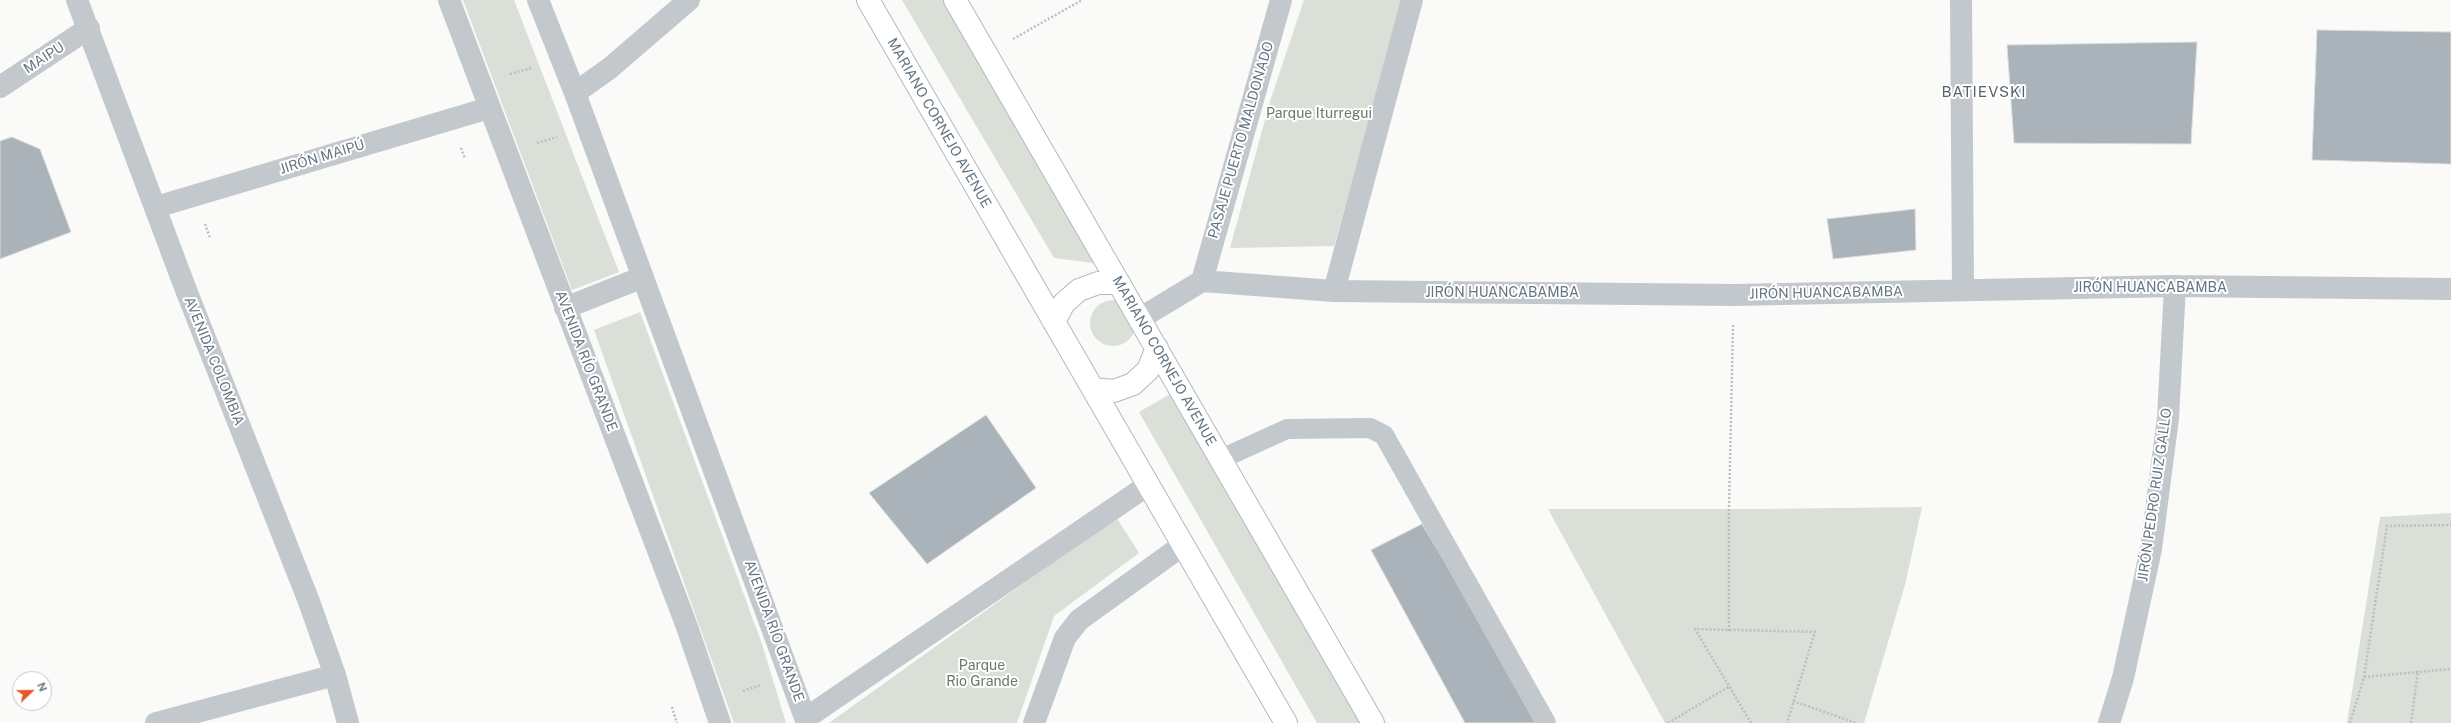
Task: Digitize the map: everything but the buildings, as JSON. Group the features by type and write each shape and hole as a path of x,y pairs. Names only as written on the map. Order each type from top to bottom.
{"main road":[{"name":"MARIANO CORNEJO AVENUE","path":"868,0 1286,723"},
{"name":"MARIANO CORNEJO AVENUE","path":"955,0 1373,723"},
{"path":"1054,322 1064,303 1079,290 1098,283 1119,283"},
{"path":"1093,389 1114,391 1133,384 1148,370 1157,348"}],"street":[{"name":"AVENIDA COLOMBIA","path":"77,0 89,28 186,290 308,599 335,675 348,723"},
{"name":"AVENIDA RÍO GRANDE","path":"449,0 480,82 488,108 686,624 720,723"},
{"name":"AVENIDA RÍO GRANDE","path":"538,0 575,93 806,720"},
{"path":"575,93 610,68 689,0"},
{"name":"PASAJE PUERTO MALDONADO","path":"1202,281 1281,0"},
{"path":"1334,291 1412,0"},
{"path":"1961,0 1963,290"},
{"name":"MAIPU","path":"0,87 89,28"},
{"name":"JIRÓN MAIPÚ","path":"156,207 488,108"},
{"path":"566,308 643,277"},
{"path":"1139,319 1202,281"},
{"name":"JIRÓN HUANCABAMBA","path":"1202,281 1334,291 1734,295 2175,286 2451,289"},
{"name":"JIRÓN PEDRO RUIZ GALLO","path":"2109,723 2123,678 2151,549 2168,418 2175,286"},
{"path":"806,720 1148,485"},
{"path":"1034,723 1065,638 1079,620 1183,545"},
{"path":"156,723 335,675"}],"lane":[{"path":"1221,460 1287,429 1370,428 1384,435 1546,723"}],"path":[{"path":"986,54 1082,0"},
{"path":"480,82 561,60"},
{"path":"506,153 587,127"},
{"path":"459,144 465,159"},
{"path":"1729,631 1729,509 1734,295"},
{"path":"2350,723 2364,677 2387,526 2451,525"},
{"path":"1751,723 1695,629 1815,632 1787,723"},
{"path":"2364,677 2451,668"},
{"path":"2411,723 2418,671"},
{"path":"714,702 789,674"},
{"path":"1668,723 1730,686"},
{"path":"1793,701 1856,723"},
{"path":"672,707 677,723"}],"green space":[{"path":"463,0 514,0 619,272 572,290"},
{"path":"902,0 961,0 1117,266 1054,258"},
{"name":"Parque Iturregui","path":"1304,0 1404,0 1334,246 1230,248 1271,98"},
{"path":"1108,300 1118,300 1126,304 1132,310 1136,318 1136,328 1132,336 1126,342 1118,346 1108,346 1100,342 1094,336 1090,328 1090,318 1094,310 1100,304"},
{"path":"640,312 762,644 786,723 734,723 594,330"},
{"path":"1181,388 1373,723 1317,723 1139,412"},
{"path":"1922,507 1905,585 1864,723 1665,723 1548,509 1763,509"},
{"path":"2451,513 2451,723 2347,723 2380,517"},
{"name":"Parque Rio Grande","path":"1116,517 1139,553 1054,616 1017,723 829,723"}],"district":[{"name":"BATIEVSKI","path":"1984,92"}]}
